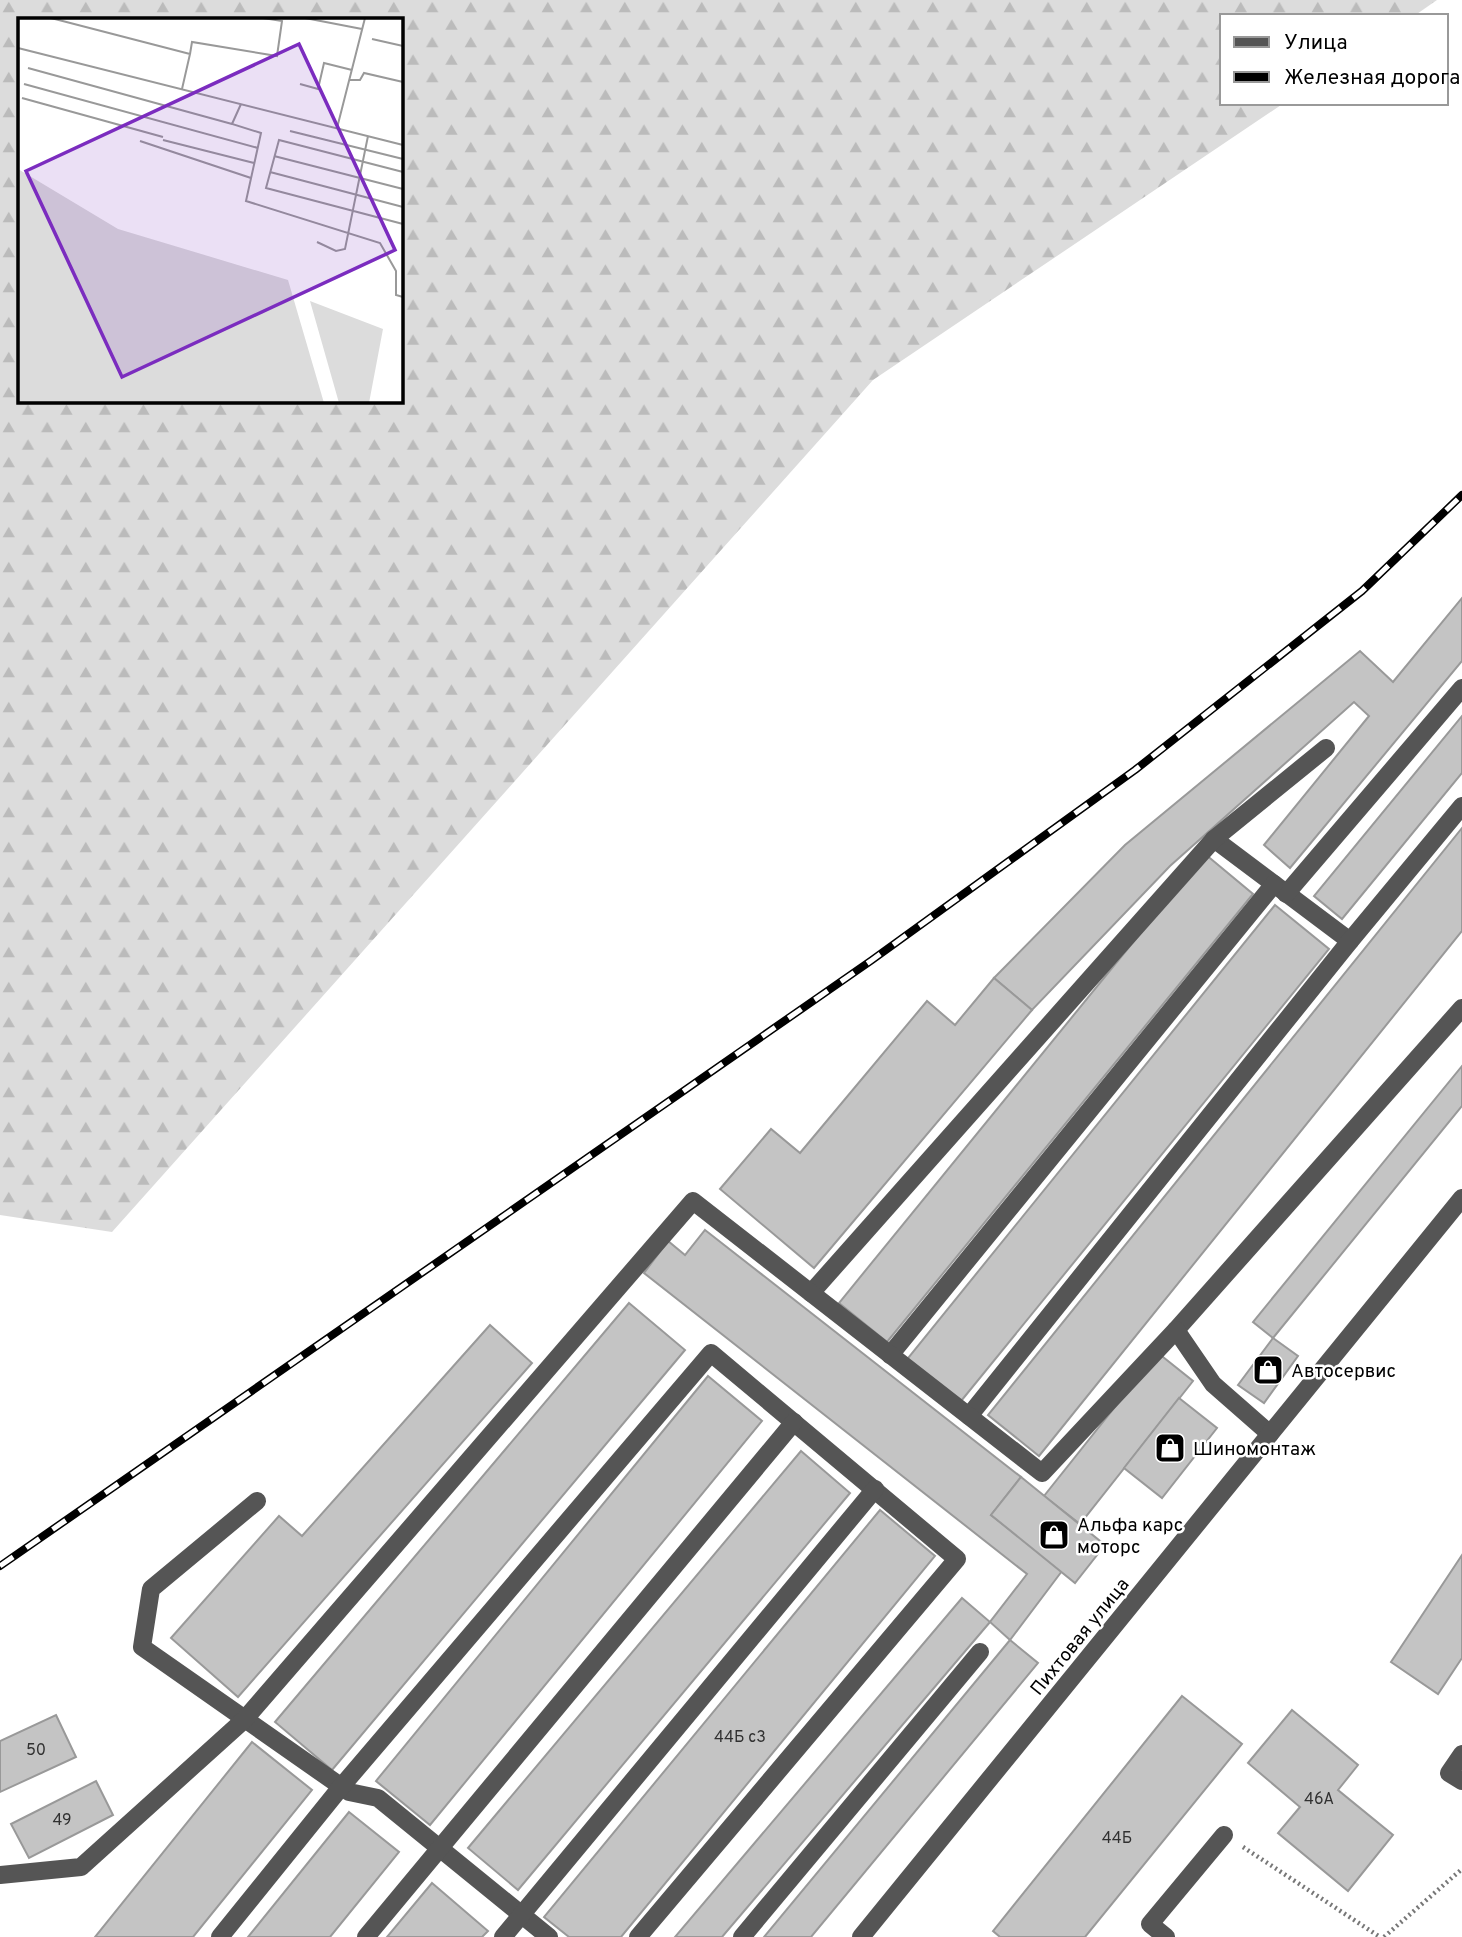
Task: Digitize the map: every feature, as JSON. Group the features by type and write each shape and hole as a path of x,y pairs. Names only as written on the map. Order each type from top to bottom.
{"street":[{"path":"890,1355 1280,889 1462,688"},
{"path":"811,1293 1214,839 1325,748"},
{"path":"969,1416 1462,806"},
{"path":"1214,839 1350,942"},
{"path":"0,1875 81,1867 245,1719 693,1201 1042,1473 1176,1330 1462,1008"},
{"name":"Пихтовая улица","path":"869,1934 1462,1198"},
{"path":"1176,1330 1213,1384 1270,1434"},
{"path":"220,1937 341,1787 711,1353 957,1559 638,1937"},
{"path":"366,1937 794,1422"},
{"path":"503,1937 875,1489"},
{"path":"257,1500 151,1589 142,1647 341,1787 349,1792 378,1798 549,1937"},
{"path":"742,1937 980,1652"},
{"path":"1462,1754 1449,1773 1462,1781"},
{"path":"1166,1937 1150,1924 1224,1835"}],"path":[{"path":"1224,1835 1382,1937 1462,1869"}],"green space":[{"path":"0,0 1437,0 1417,14 1220,14 1220,105 1281,105 873,380 112,1232 0,1215"}],"building":[{"path":"1462,598 1462,661 1290,868 1264,845 1369,716 1354,702 1170,866 1032,1010 994,978 1125,845 1360,651 1393,682"},
{"path":"1462,716 1462,773 1342,919 1314,896"},
{"path":"1462,828 1462,931 1039,1456 988,1415"},
{"path":"1205,854 1253,894 887,1342 839,1303"},
{"path":"1275,905 1329,949 957,1406 904,1363"},
{"path":"994,978 1032,1010 814,1268 720,1189 771,1129 800,1153 927,1001 955,1025"},
{"path":"1462,1066 1462,1106 1273,1338 1253,1322"},
{"path":"705,1230 1021,1477 991,1515 1062,1571 1010,1640 990,1622 1027,1574 644,1273 668,1241 685,1255"},
{"path":"629,1303 685,1350 332,1770 275,1722"},
{"path":"490,1325 532,1363 238,1697 171,1638 279,1516 302,1536"},
{"name":"Автосервис","path":"1273,1338 1298,1356 1264,1403 1238,1385"},
{"path":"1158,1353 1193,1381 1080,1524 1044,1496"},
{"path":"708,1376 762,1421 430,1825 376,1781"},
{"name":"Шиномонтаж","path":"1179,1398 1217,1428 1162,1498 1124,1468"},
{"path":"801,1451 850,1493 518,1890 468,1848"},
{"name":"Альфа карс моторс","path":"1021,1477 1105,1545 1075,1583 991,1515"},
{"path":"880,1510 935,1556 621,1937 569,1937 544,1917"},
{"path":"1462,1555 1462,1658 1438,1694 1391,1662"},
{"path":"962,1598 990,1622 722,1937 675,1937"},
{"path":"1010,1640 1038,1663 811,1937 764,1937"},
{"path":"1182,1696 1242,1744 1085,1937 1000,1937 993,1931"},
{"path":"1292,1710 1358,1765 1338,1790 1393,1835 1348,1891 1278,1833 1300,1807 1248,1763"},
{"path":"56,1715 76,1757 0,1792 0,1741"},
{"path":"252,1742 312,1790 193,1937 95,1937"},
{"path":"96,1781 113,1815 29,1858 11,1824"},
{"path":"349,1812 399,1852 330,1937 248,1937"},
{"path":"432,1883 488,1931 482,1937 387,1937"}],"railway":[{"path":"0,1566 872,960 1135,770 1362,591 1462,495"}],"place":[{"name":"Автосервис","path":"1268,1370"},
{"name":"Шиномонтаж","path":"1170,1448"},
{"name":"Альфа карс моторс","path":"1054,1535"}]}
